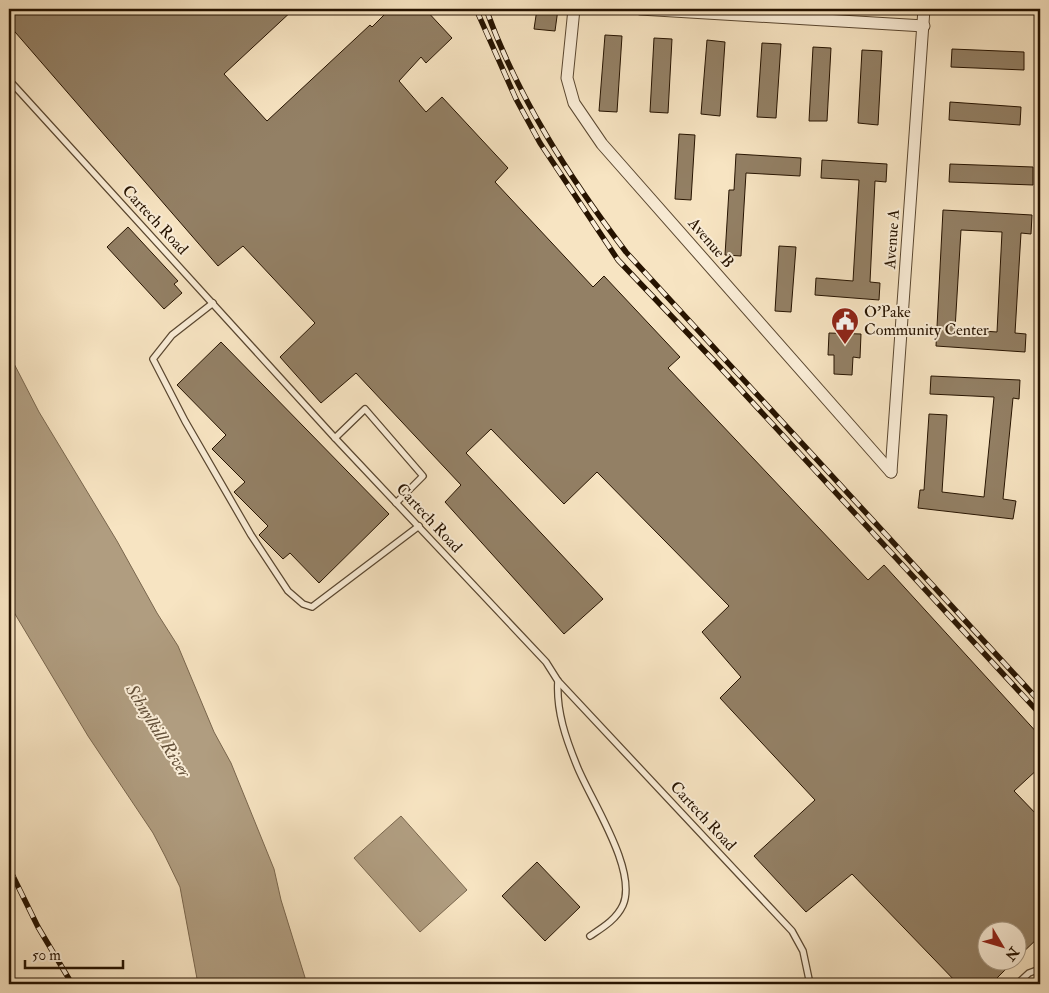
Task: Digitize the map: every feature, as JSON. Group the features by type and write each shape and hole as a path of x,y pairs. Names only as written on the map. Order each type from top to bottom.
{"street":[{"name":"Avenue B","path":"574,9 567,78 574,103 602,144 890,472"},
{"path":"640,9 924,26"},
{"name":"Avenue A","path":"890,472 924,9"}],"lane":[{"name":"Cartech Road","path":"9,80 335,438 546,662 558,681 792,931 803,951 810,984"},
{"path":"213,304 172,335 153,359 212,469 251,535 288,591 303,604 312,607 419,526"},
{"path":"335,438 365,409 423,476 396,503"},
{"path":"558,681 557,699 563,727 577,766 618,853 624,880 622,906 609,923 590,936"},
{"path":"1017,984 1028,973 1040,969"}],"water":[{"name":"Schuylkill River","path":"9,354 39,412 178,646 214,732 231,763 274,869 281,900 307,984 198,984 180,887 165,856 153,833 88,736 9,604"},
{"path":"401,816 467,890 420,932 354,858"}],"building":[{"path":"9,9 294,9 224,74 267,121 370,25 372,27 390,9 425,9 452,38 426,63 421,57 399,81 426,112 442,97 508,168 495,182 593,287 604,276 680,357 668,368 868,580 884,565 1040,736 1040,767 1014,791 1040,818 1040,936 1026,949 1026,920 976,920 976,970 1005,970 991,984 958,984 852,874 806,912 754,856 815,800 720,698 741,677 702,632 729,606 597,472 564,504 491,429 466,453 603,599 564,634 445,502 461,485 356,373 321,403 280,357 315,323 243,246 218,266 9,25"},
{"path":"537,9 558,9 555,31 534,29"},
{"path":"605,35 622,36 617,112 599,111"},
{"path":"654,38 672,39 668,113 650,112"},
{"path":"707,40 725,42 720,116 701,114"},
{"path":"762,43 781,44 776,118 757,117"},
{"path":"813,47 831,48 827,121 809,121"},
{"path":"952,49 1024,52 1024,70 951,67"},
{"path":"862,50 882,51 878,125 858,123"},
{"path":"950,102 1021,107 1020,125 949,120"},
{"path":"679,134 695,135 691,200 675,199"},
{"path":"736,154 801,158 800,176 746,173 741,256 725,255 729,190 734,190"},
{"path":"822,160 887,164 886,182 875,181 870,282 880,283 879,300 815,295 816,278 853,281 859,180 821,178"},
{"path":"950,164 1033,167 1033,185 949,182"},
{"path":"943,210 1032,215 1031,234 1021,233 1015,333 1026,334 1025,352 936,346","holes":["961,230 1002,232 997,332 955,329"]},
{"path":"128,227 178,281 174,284 182,293 164,309 107,247"},
{"path":"779,246 796,247 791,312 775,311"},
{"name":"O’Pake Community Center","path":"829,333 861,334 860,358 853,357 852,375 834,374 834,355 828,355"},
{"path":"221,342 389,514 319,583 290,553 283,559 259,535 268,526 234,492 245,482 212,449 226,435 177,385"},
{"path":"931,376 1020,380 1019,399 1013,398 1003,499 1016,501 1013,519 918,508 920,490 924,490 929,414 947,415 942,492 984,497 994,397 930,394"},
{"path":"537,862 580,907 545,941 502,896"}],"railway":[{"path":"476,9 516,99 540,143 618,260 717,364 1040,714"},
{"path":"486,9 513,74 529,105 565,166 626,252 1040,702"},
{"path":"9,868 38,927 72,984"}],"place":[{"name":"O’Pake Community Center","path":"845,345"}]}
